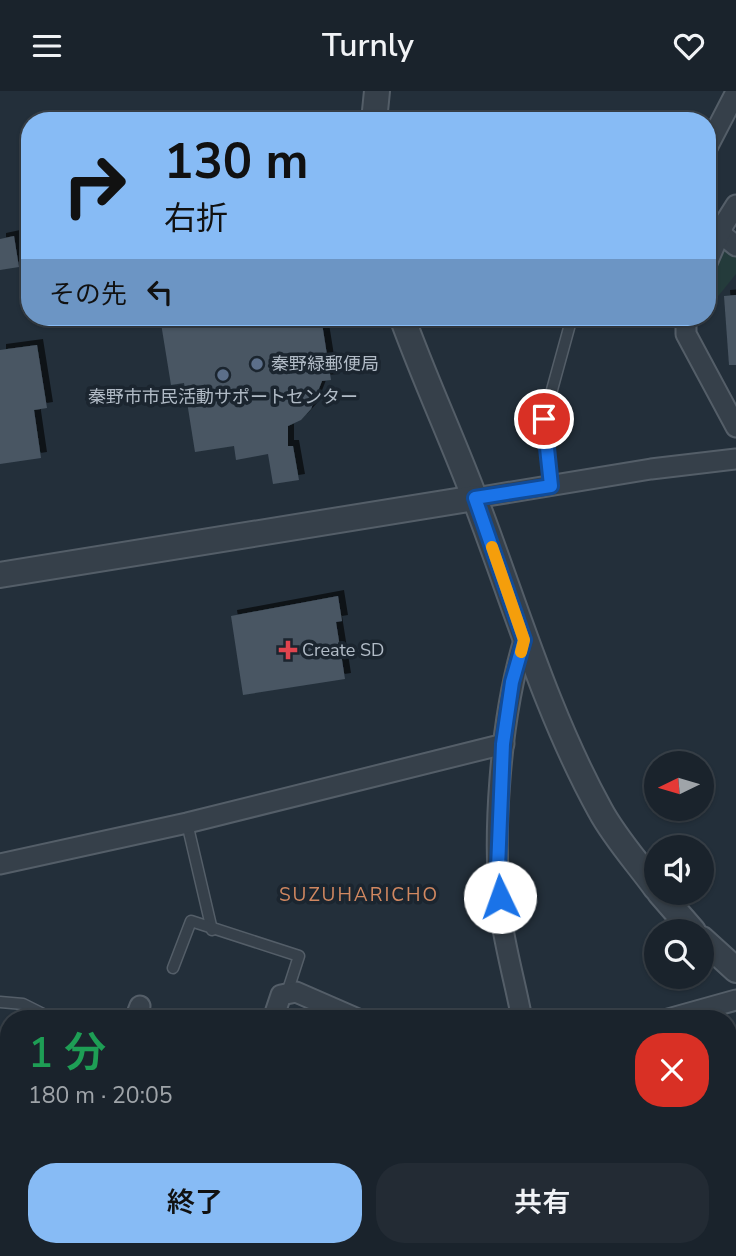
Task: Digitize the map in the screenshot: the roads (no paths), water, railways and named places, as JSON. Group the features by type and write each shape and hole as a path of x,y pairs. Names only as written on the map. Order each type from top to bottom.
{"street":[{"path":"375,112 377,91"},
{"path":"716,131 736,92"},
{"path":"716,242 736,205"},
{"path":"720,233 736,246"},
{"path":"406,326 475,498 524,640 573,758 601,813 644,872"},
{"path":"686,326 686,334 736,427"},
{"path":"0,575 651,469 736,459"},
{"path":"520,1010 502,924 498,869 503,744 512,682 524,640"},
{"path":"0,864 187,823 503,744"},
{"path":"670,905 683,919"},
{"path":"714,950 736,970"},
{"path":"276,1010 281,995 296,992 337,1010"},
{"path":"700,1010 736,1000"}],"lane":[{"path":"551,486 544,419 570,326"},
{"path":"187,823 212,930"},
{"path":"173,968 191,921 299,956 287,993"},
{"path":"0,1002 23,1005 34,1010"}],"place":[{"name":"秦野緑郵便局","path":"257,364"},
{"name":"秦野市市民活動サポートセンター","path":"223,375"},
{"name":"Create SD","path":"288,650"}],"district":[{"name":"SUZUHARICHO","path":"359,894"}]}
